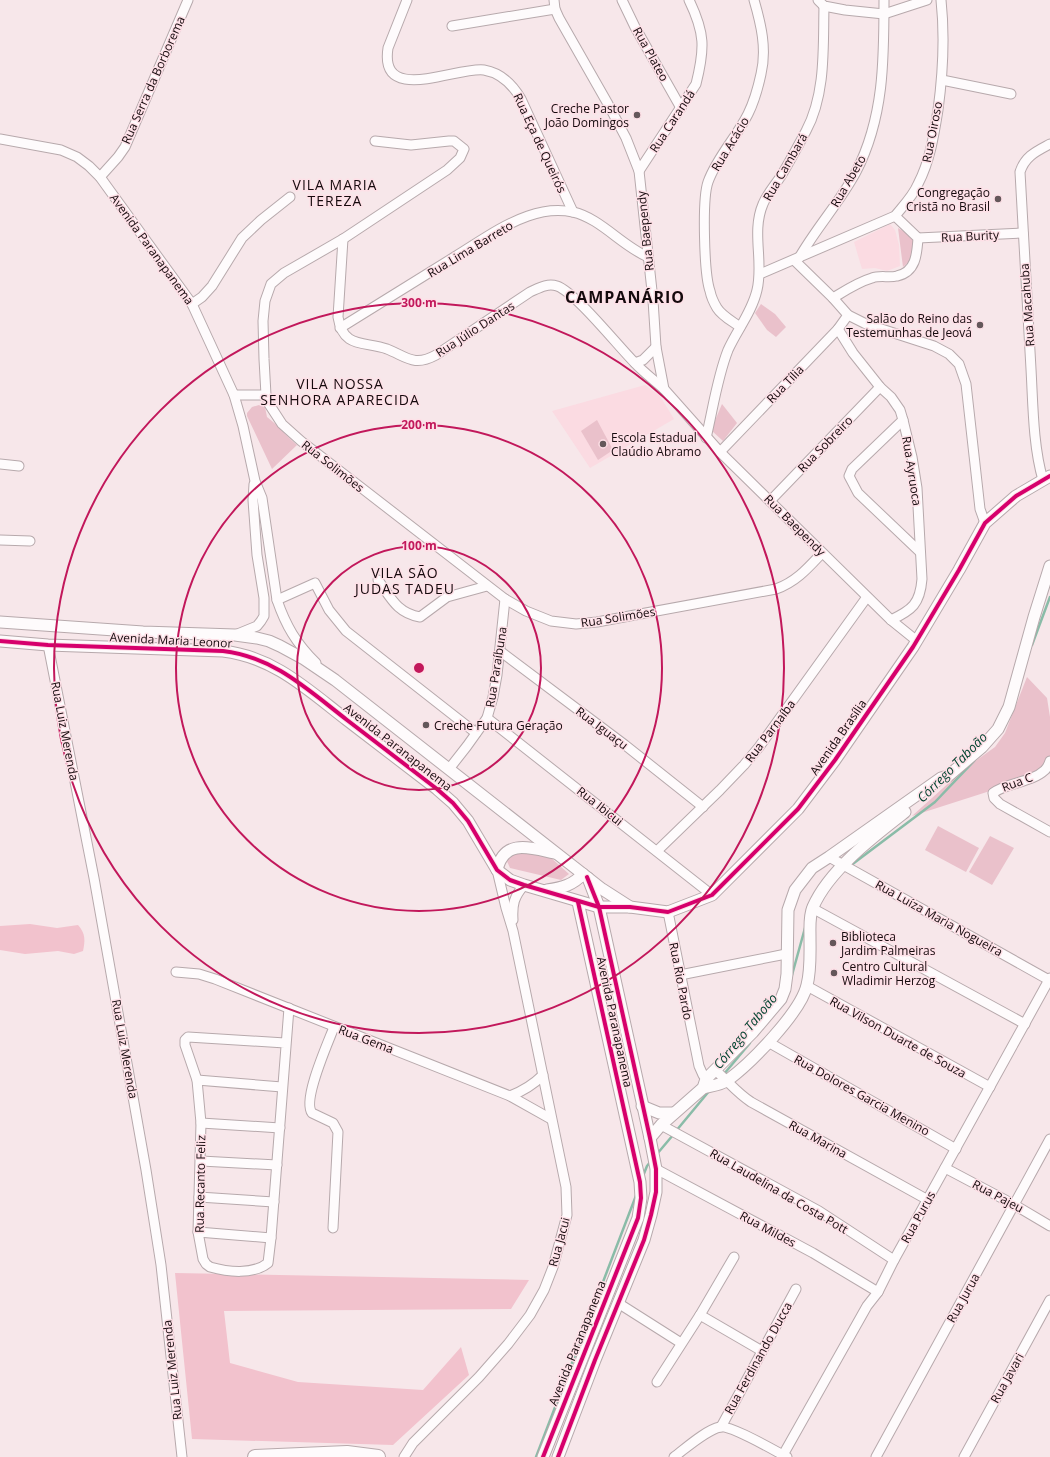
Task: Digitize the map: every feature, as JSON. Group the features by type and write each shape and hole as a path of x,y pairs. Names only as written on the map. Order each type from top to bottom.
{"main road":[{"path":"255,1457 346,1453 378,1457"}],"street":[{"name":"Rua Serra da Borborema","path":"100,177 125,147 188,0"},
{"name":"Rua Eça de Queirós","path":"407,0 388,48 388,64 391,70 399,77 410,80 438,77 470,70 482,70 491,72 510,83 521,99 573,212"},
{"name":"Rua Plateo","path":"622,0 635,27 681,108"},
{"name":"Rua Carandá","path":"639,171 696,84 700,70 703,48 702,31 689,0"},
{"name":"Rua Acácio","path":"740,326 727,318 717,308 709,290 705,218 708,183 722,154 747,115 762,73 764,48 761,24 754,0"},
{"name":"Rua Abeto","path":"796,259 855,172 870,139 879,103 883,56 884,0"},
{"path":"821,3 845,10 884,14 927,0"},
{"name":"Rua Oiroso","path":"760,274 895,216 918,185 928,161 934,136 942,80 944,38 941,0"},
{"name":"Rua Cambará","path":"706,438 728,350 740,326 754,304 760,274 757,244 758,223 763,203 807,129 814,111 821,80 821,3"},
{"path":"452,26 555,4"},
{"name":"Rua Baependy","path":"555,4 575,47 626,138 639,171 656,347 664,389 720,452 867,597 891,620 917,641"},
{"path":"942,80 1011,94"},
{"name":"Avenida Paranapanema","path":"0,139 61,150 77,157 89,166 100,177 192,304 234,395 243,426 254,481 262,498 277,600 287,625 296,640 314,661 335,680 585,875 599,907 650,1138 656,1169 656,1192 644,1240 595,1360 558,1457"},
{"path":"234,395 266,395 263,321 265,301 268,290 276,279 343,239 447,170 460,158 464,148 454,141 449,140 411,145 375,142"},
{"name":"Rua Macahuba","path":"1047,478 1040,465 1034,420 1020,172 1027,158 1050,144"},
{"path":"192,304 202,297 212,286 242,238 261,220 290,197"},
{"name":"Rua Lima Barreto","path":"340,328 506,225 540,212 573,212 594,222 629,247 648,257"},
{"path":"833,298 859,283 874,277 898,276 907,271 914,264 917,254 918,238 895,216"},
{"name":"Rua Burity","path":"918,238 1023,233"},
{"path":"340,328 338,302 343,239"},
{"path":"796,259 848,315 866,324 934,346 948,354 959,364 966,384 980,509 984,522"},
{"name":"Rua Júlio Dantas","path":"340,328 346,335 361,344 385,349 417,362 423,361 436,355 530,292 550,285 561,288 582,306 635,363 664,389"},
{"name":"Rua Tília","path":"720,452 838,329 848,315"},
{"name":"Rua Ayruoca","path":"838,329 853,352 880,387 891,396 900,410 912,457 917,488 922,579 921,592 912,608 905,614 891,620"},
{"path":"635,363 643,360 656,347"},
{"name":"Rua Sobreiro","path":"770,501 880,387"},
{"name":"Rua Solimões","path":"266,395 273,412 291,433 374,499 419,531 487,586 505,599 526,611 550,621 576,624 597,622 776,589 786,586 796,580 822,553"},
{"path":"903,420 852,469 849,476 858,493 920,552"},
{"path":"0,464 19,466"},
{"name":"Avenida Brasília","path":"578,902 599,907 630,907 668,912 712,895 798,809 835,760 917,641 959,570 984,522 1016,496 1047,478"},
{"name":"Avenida Paranapanema","path":"235,635 257,626 264,616 264,598 257,555 253,500 254,481"},
{"path":"0,540 30,541"},
{"path":"707,1084 728,1081 768,1042 798,1006 807,986 809,973 810,921 812,908 819,895 843,864 902,814 944,782 948,776 982,748 998,729 1009,707 1050,566"},
{"path":"378,580 398,607 409,615 420,617 447,597 487,586"},
{"path":"277,600 315,583 329,610 346,631 476,733"},
{"name":"Rua Parnaíba","path":"658,851 744,765 759,747 867,597"},
{"name":"Rua Paraíbuna","path":"449,769 487,718 493,697 500,651 505,599"},
{"name":"Avenida Maria Leonor","path":"0,622 143,632 235,635 269,641 304,659 335,680"},
{"path":"143,632 144,648"},
{"name":"Avenida Maria Leonor","path":"0,641 48,645 223,651 238,653 274,667 288,675 326,704"},
{"name":"Rua Luiz Merenda","path":"48,645 94,878 146,1170 161,1265 182,1457"},
{"name":"Rua Iguaçu","path":"500,651 625,745 703,807"},
{"name":"Avenida Paranapanema","path":"326,704 437,789 453,803 468,821 497,870 510,880 524,886 578,902 640,1182 641,1198 638,1218 543,1457"},
{"name":"Rua Ibicui","path":"487,718 712,895"},
{"name":"Rua C","path":"1049,768 1032,778 1000,787 993,793 994,798 1000,804 1050,832"},
{"path":"650,1138 674,1113 707,1084 715,1070 753,1032 781,999 785,988 787,974 786,954 788,910 795,890 812,868 942,778 948,776"},
{"path":"497,870 498,863 503,855 515,848 526,847 557,854"},
{"name":"Rua Luíza Maria Nogueira","path":"829,857 1050,979"},
{"name":"Rua Jacui","path":"404,1457 413,1443 479,1377 508,1344 530,1315 544,1290 553,1267 567,1215 566,1187 513,931 497,870"},
{"path":"544,891 573,883 585,875"},
{"name":"Avenida Brasília","path":"585,875 630,907"},
{"name":"Rua Jacui","path":"513,931 514,898 524,886"},
{"path":"812,908 1025,1024"},
{"name":"Rua Rio Pardo","path":"668,912 695,1051 699,1066 707,1084"},
{"path":"680,975 786,954"},
{"name":"Rua Gema","path":"176,972 204,976 289,1008 510,1096 551,1119"},
{"name":"Rua Purus","path":"785,1456 867,1306 878,1292 894,1260 1050,979"},
{"name":"Rua Vilson Duarte de Souza","path":"807,986 990,1087"},
{"name":"Rua Recanto Feliz","path":"285,1042 188,1037 185,1040 185,1045 197,1080 201,1123 198,1232 200,1250 206,1264 217,1269 247,1271 262,1268 268,1263 272,1238 285,1042 289,1008"},
{"path":"333,1228 338,1132 333,1123 312,1114 310,1108 314,1079 334,1027"},
{"name":"Rua Dolores Garcia Menino","path":"768,1042 956,1148"},
{"name":"Rua Marina","path":"715,1070 728,1081 735,1090 751,1102 928,1200"},
{"path":"510,1096 535,1084 543,1076"},
{"path":"197,1080 282,1087"},
{"path":"642,1106 659,1113 674,1113"},
{"path":"201,1123 280,1128"},
{"name":"Rua Laudelina da Costa Pott","path":"662,1125 819,1211 894,1260"},
{"name":"Rua Jurua","path":"876,1457 1013,1204 1050,1139"},
{"path":"201,1161 277,1165"},
{"name":"Rua Pajeu","path":"945,1168 1013,1204 1050,1226"},
{"name":"Rua Mildes","path":"656,1169 813,1253 878,1292"},
{"path":"199,1197 274,1202"},
{"path":"198,1232 272,1238"},
{"path":"657,1382 700,1315 734,1257"},
{"name":"Rua Ferdinando Ducca","path":"721,1427 796,1289"},
{"name":"Rua Javari","path":"964,1457 1050,1300"},
{"path":"618,1303 682,1343"},
{"path":"700,1315 762,1351"},
{"path":"674,1457 706,1434 721,1427 734,1430 785,1456"}],"shaded area":[{"path":"890,224 895,230 899,245 900,266 887,271 875,268 862,269 854,242"},
{"path":"898,228 914,239 911,258 903,267"},
{"path":"761,304 775,314 786,327 776,337 767,330 755,313"},
{"name":"Escola Estadual Claúdio Abramo","path":"645,385 660,396 674,419 590,468 552,411"},
{"path":"722,404 737,423 723,441 711,430"},
{"path":"259,405 265,407 267,417 297,445 272,469 247,416 247,413 252,407"},
{"path":"597,420 613,450 598,460 581,431"},
{"path":"1027,677 1047,698 1050,717 1050,772 1046,770 1024,780 912,816 963,770 995,747 1005,733"},
{"path":"938,826 979,848 966,872 925,850"},
{"path":"990,836 1014,848 992,885 969,872"},
{"path":"528,850 549,856 569,874 561,880 510,868 506,859 511,853"},
{"path":"30,924 57,928 78,925 84,938 83,951 74,954 58,951 25,954 0,950 0,926"},
{"path":"175,1273 529,1280 511,1309 224,1311 230,1363 298,1382 423,1390 461,1347 469,1375 393,1445 192,1439"}],"waterway":[{"name":"Córrego Taboão","path":"1032,645 1050,597"},
{"name":"Córrego Taboão","path":"850,866 935,802 974,761"},
{"name":"Córrego Taboão","path":"792,975 805,928"},
{"name":"Córrego Taboão","path":"724,1074 750,1043"},
{"name":"Córrego Taboão","path":"676,1131 710,1090"},
{"name":"Córrego Taboão","path":"657,1154 673,1135"},
{"name":"Córrego Taboão","path":"643,1176 651,1161"},
{"name":"Córrego Taboão","path":"536,1457 637,1193"}],"cycle path":[{"path":"0,641 48,645 223,651 241,654 258,660 290,676 437,789 453,803 468,821 497,870 510,880 599,907 630,907 668,912 712,895 798,809 835,760 913,647 985,523 1016,496 1050,476"},
{"path":"558,1457 595,1360 644,1240 656,1192 656,1169 650,1138 599,907 587,877"},
{"path":"543,1457 638,1218 641,1198 640,1182 578,902"}],"place":[{"name":"Creche Pastor João Domingos","path":"637,115"},
{"name":"Congregação Cristã no Brasil","path":"998,199"},
{"name":"Salão do Reino das Testemunhas de Jeová","path":"980,325"},
{"name":"Escola Estadual Claúdio Abramo","path":"603,444"},
{"name":"Creche Futura Geração","path":"426,725"},
{"name":"Biblioteca Jardim Palmeiras","path":"833,943"},
{"name":"Centro Cultural Wladimir Herzog","path":"834,973"}],"district":[{"name":"VILA MARIA TEREZA","path":"335,192"},
{"name":"CAMPANÁRIO","path":"625,297"},
{"name":"VILA NOSSA SENHORA APARECIDA","path":"340,392"},
{"name":"VILA SÃO JUDAS TADEU","path":"405,580"}]}
